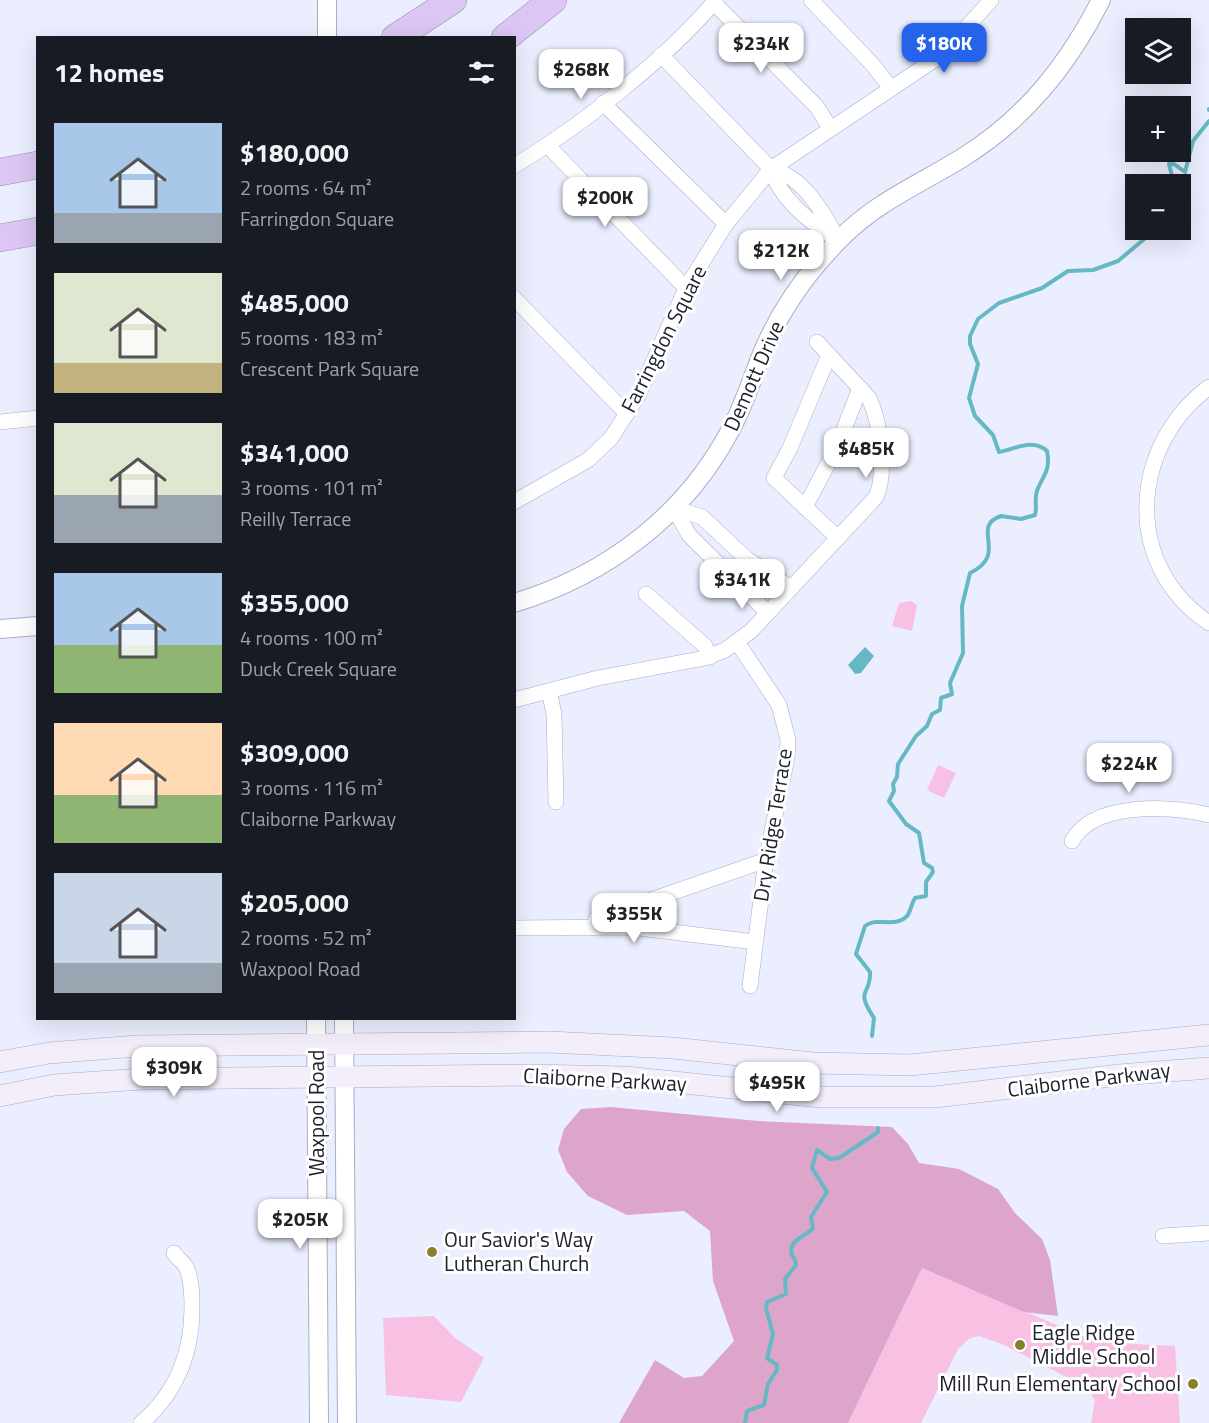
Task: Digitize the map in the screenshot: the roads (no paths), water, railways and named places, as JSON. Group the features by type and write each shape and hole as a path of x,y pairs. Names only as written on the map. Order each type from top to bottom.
{"highway":[{"path":"398,36 453,0"},
{"path":"508,36 553,0"},
{"path":"0,172 36,165"},
{"path":"0,238 36,231"}],"main road":[{"name":"Claiborne Parkway","path":"0,1062 49,1053 98,1048 344,1042 594,1043 673,1048 813,1063 910,1065 1008,1057 1107,1043 1209,1035"},
{"name":"Claiborne Parkway","path":"0,1096 54,1085 94,1081 316,1077 616,1077 792,1095 890,1098 979,1093 1119,1075 1209,1068"}],"street":[{"path":"327,0 327,36"},
{"path":"811,0 872,64 891,88"},
{"name":"Farringdon Square","path":"516,501 588,460 611,438 638,396 686,288 726,224 771,169 943,54 991,0"},
{"name":"Demott Drive","path":"516,602 567,585 599,568 649,532 674,508 713,460 732,428 780,317 798,287 838,241 891,198 961,158 1018,116 1063,66 1082,37 1101,0"},
{"path":"516,165 548,146 603,103 661,55 715,2 818,107 830,128"},
{"path":"661,55 771,169 786,172 824,211 838,241"},
{"path":"603,103 726,224"},
{"path":"548,146 686,288"},
{"path":"516,300 627,414"},
{"path":"516,699 598,678 710,657 737,642 768,613 876,496 882,480 874,408 860,388 817,342"},
{"path":"829,355 790,448 774,478 838,538"},
{"path":"1209,387 1190,404 1163,441 1152,472 1147,507 1148,531 1159,569 1179,599 1209,623"},
{"path":"805,507 837,447 860,388"},
{"path":"0,422 36,418"},
{"path":"674,508 702,518 747,559 791,588"},
{"path":"674,508 689,535 732,574 768,613"},
{"path":"732,574 747,559"},
{"path":"646,594 705,646 710,657"},
{"path":"0,629 36,626"},
{"name":"Dry Ridge Terrace","path":"737,642 779,705 788,740 787,758 766,860 750,986"},
{"path":"549,691 554,714 556,802"},
{"path":"1072,841 1078,830 1090,821 1114,814 1163,808 1209,815"},
{"path":"594,928 596,919 766,860"},
{"path":"516,928 630,927 755,942"},
{"name":"Waxpool Road","path":"316,1020 319,1423"},
{"name":"Waxpool Road","path":"344,1020 347,1423"},
{"path":"1163,1236 1209,1233"},
{"path":"141,1423 173,1387 190,1337 190,1282 186,1267 174,1253"}],"water":[{"path":"865,647 874,656 861,673 855,674 848,665"}],"waterway":[{"path":"1172,174 1169,164 1174,164 1185,172 1193,141 1209,121"},
{"path":"872,1036 874,1018 864,996 870,980 870,972 856,954 865,926 875,922 902,920 907,916 915,898 926,896 926,882 933,872 932,868 924,863 919,833 906,824 889,801 894,791 893,784 897,777 898,764 916,736 927,726 932,714 940,710 941,698 952,694 950,683 963,653 962,606 970,573 982,566 987,558 988,527 992,521 1001,516 1021,519 1035,515 1037,490 1048,466 1047,451 1036,445 999,452 993,435 975,416 969,398 978,364 970,344 970,336 978,319 999,303 1042,288 1068,271 1093,270 1118,261 1143,240"},
{"path":"745,1423 747,1411 764,1405 768,1384 777,1370 777,1365 767,1358 773,1334 766,1308 767,1302 786,1294 785,1279 796,1265 792,1255 792,1246 813,1228 811,1217 827,1192 812,1168 817,1150 830,1159 839,1158 878,1132 878,1128"}],"place":[{"name":"Our Savior's Way Lutheran Church","path":"432,1252"},
{"name":"Eagle Ridge Middle School","path":"1020,1345"},
{"name":"Mill Run Elementary School","path":"1193,1384"}]}
